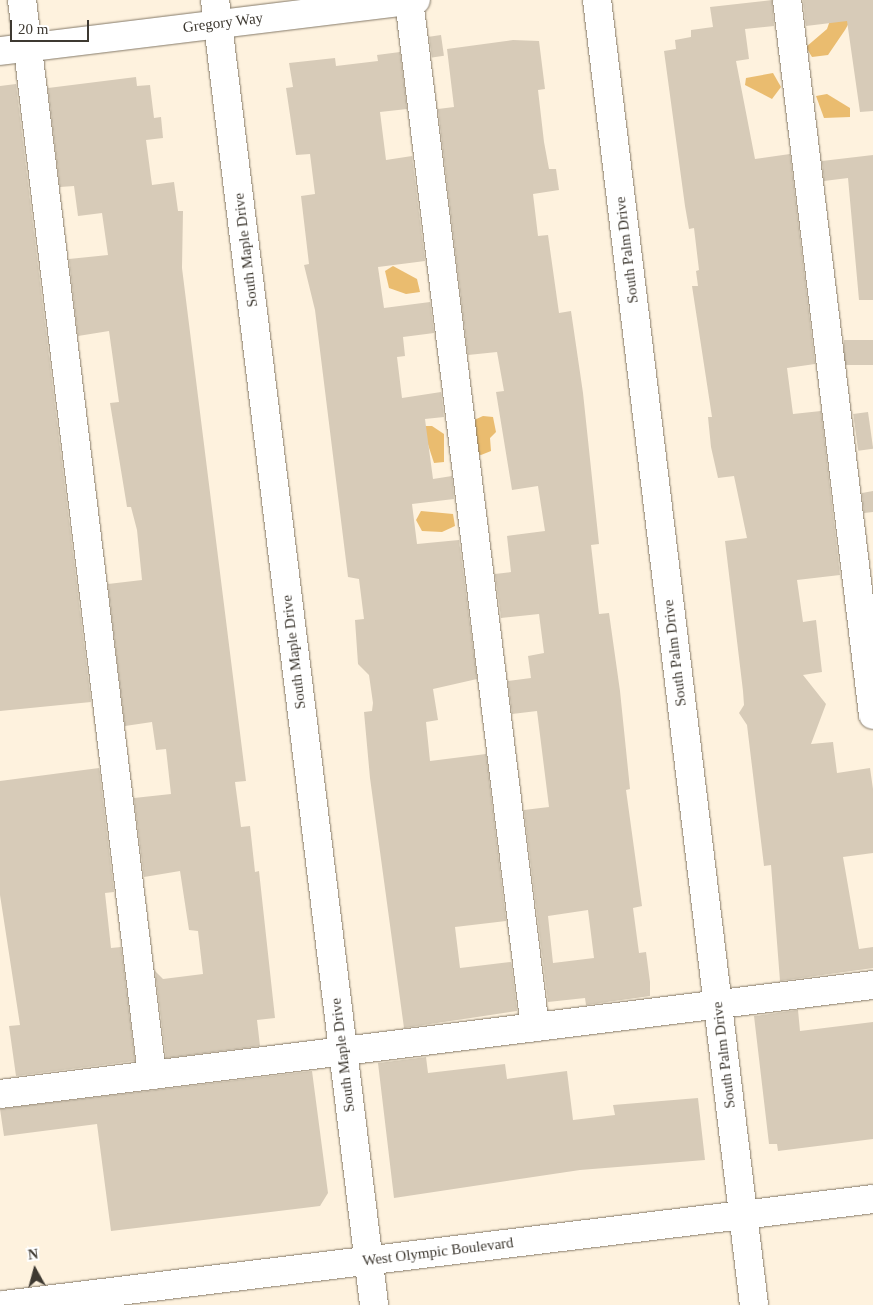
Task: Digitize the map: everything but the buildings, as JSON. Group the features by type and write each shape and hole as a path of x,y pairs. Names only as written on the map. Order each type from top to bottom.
{"street":[{"path":"22,0 152,1075"},
{"path":"411,0 535,1027"},
{"name":"Gregory Way","path":"0,51 217,12 411,0"},
{"name":"South Palm Drive","path":"597,0 754,1305"},
{"path":"786,0 873,715"},
{"name":"South Maple Drive","path":"217,12 374,1305"},
{"path":"0,1094 873,986"},
{"name":"West Olympic Boulevard","path":"4,1305 51,1302 368,1260 873,1199"}],"shaded area":[{"path":"834,9 850,21 828,55 812,57 806,47 827,29"},
{"path":"773,73 781,87 772,99 745,85 746,78"},
{"path":"827,94 850,108 850,117 824,118 816,96"},
{"path":"393,266 417,279 420,292 406,294 389,288 385,271"},
{"path":"483,416 493,417 496,432 490,438 491,451 481,455 477,454 472,421"},
{"path":"422,426 432,426 444,434 444,462 434,463"},
{"path":"421,511 453,514 455,526 442,532 422,531 416,520"}]}
